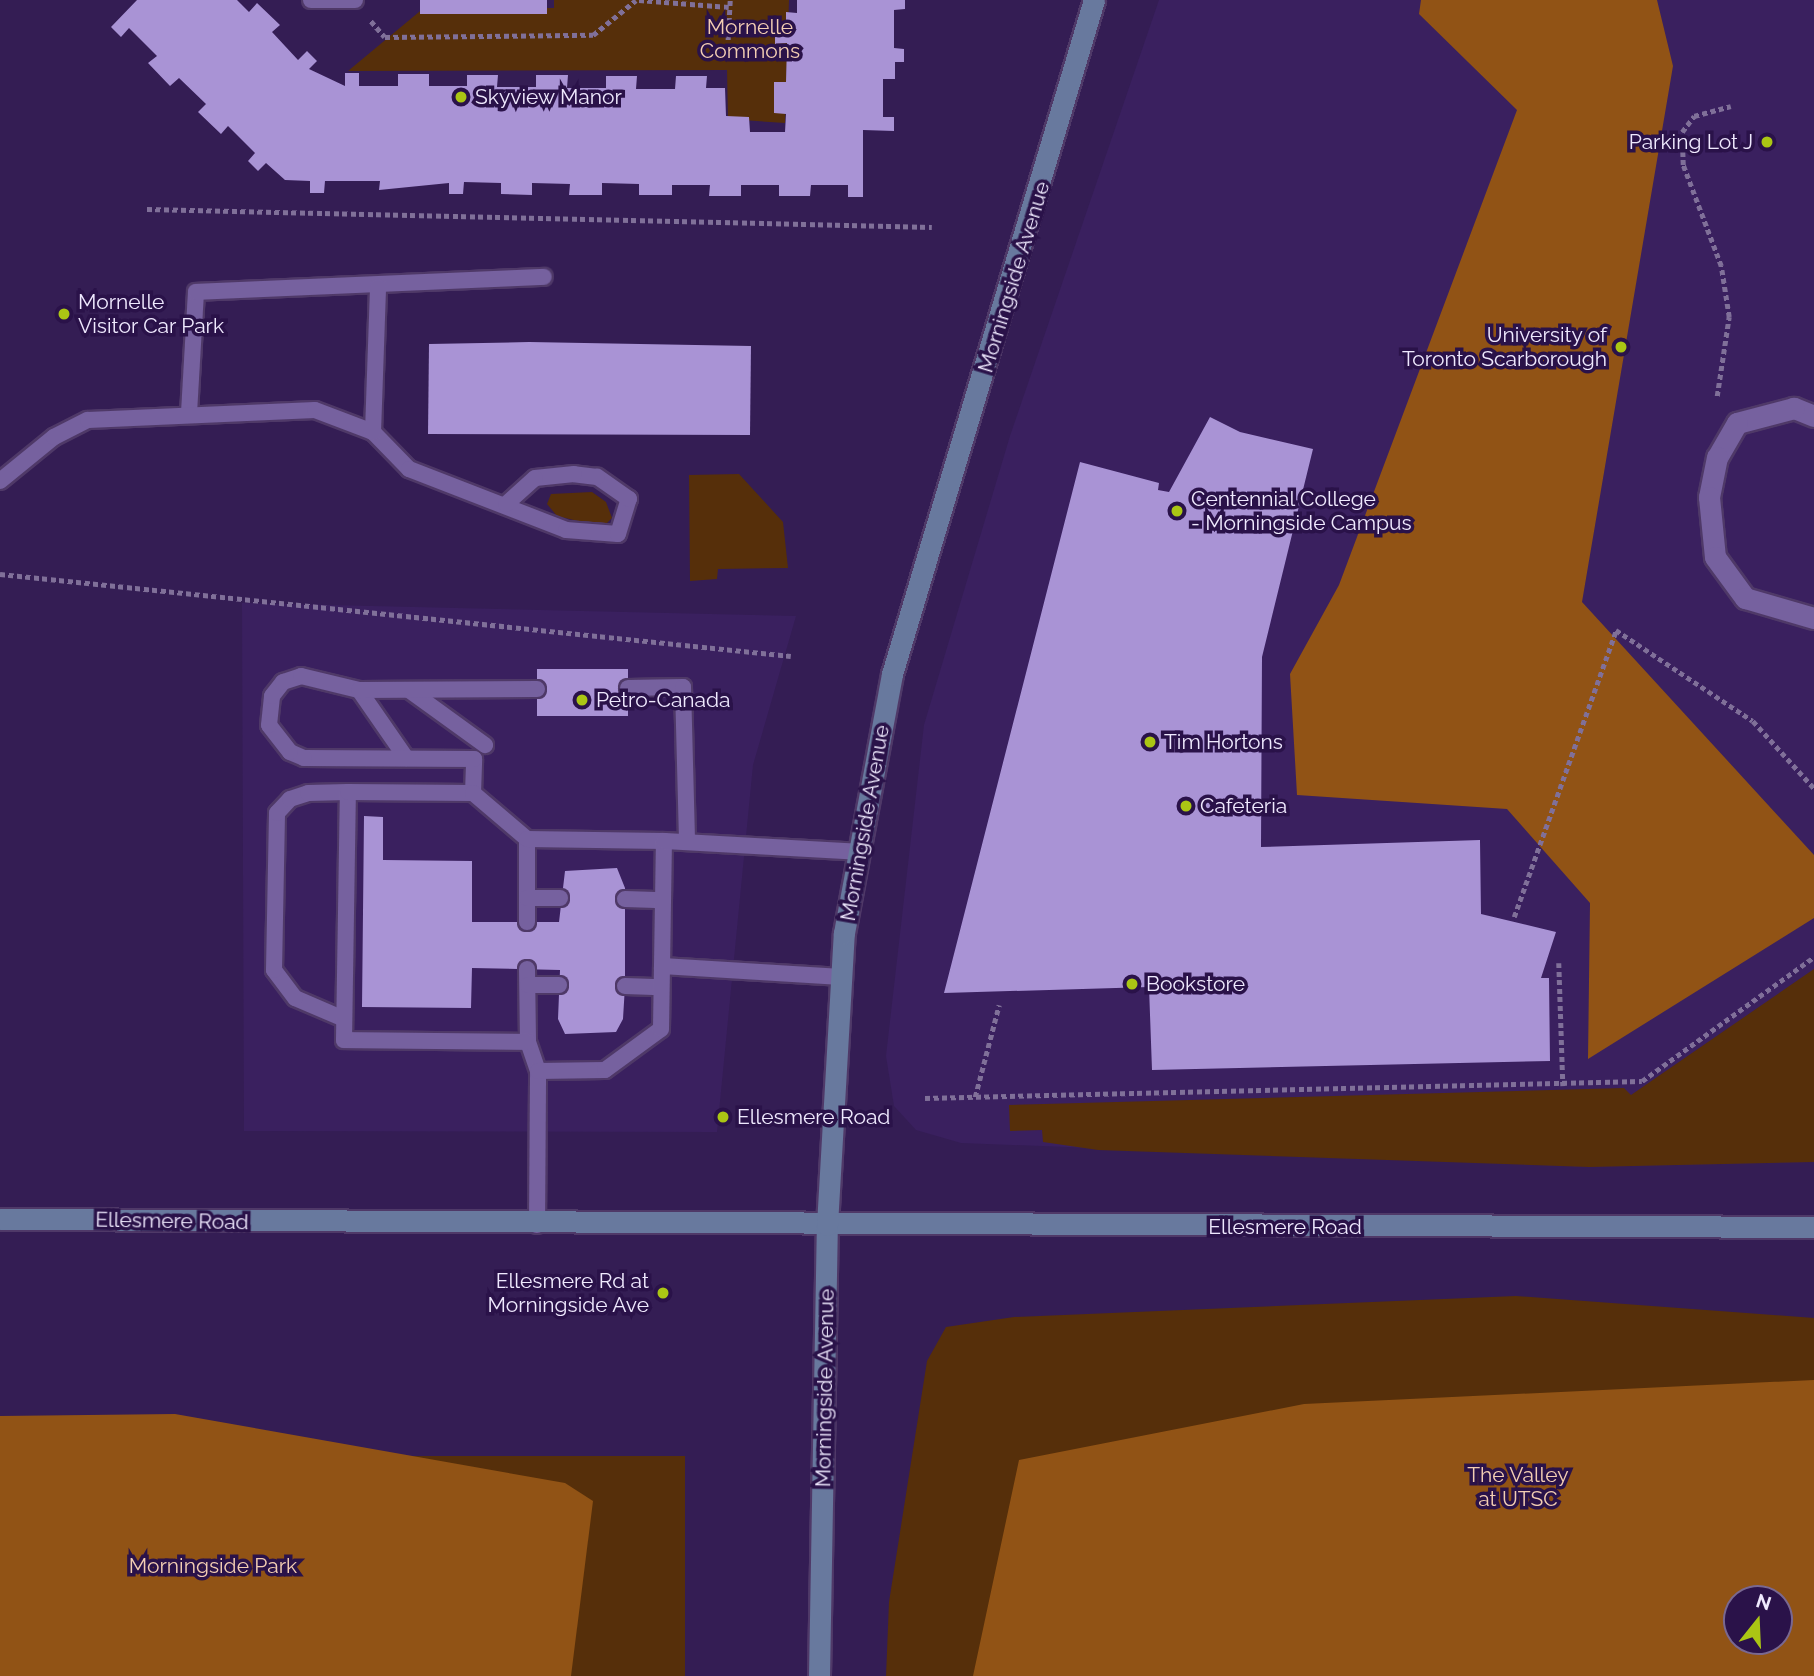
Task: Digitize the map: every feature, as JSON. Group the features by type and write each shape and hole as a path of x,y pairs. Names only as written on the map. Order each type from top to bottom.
{"main road":[{"name":"Morningside Avenue","path":"819,1676 827,1225 842,977 859,852 892,674 1094,0"},
{"name":"Ellesmere Road","path":"0,1219 537,1225 1814,1227"}],"street":[{"path":"1814,416 1794,408 1737,423 1717,457 1709,497 1715,557 1745,598 1814,618"}],"lane":[{"path":"310,0 354,1"},
{"path":"189,413 196,292 378,287 544,277"},
{"path":"373,432 378,287"},
{"path":"0,481 54,437 88,420 189,413 315,410 373,432 409,469 506,504 602,538 618,534 629,499 597,477 574,474 535,478 506,504"},
{"path":"472,793 474,759 304,758 278,741 269,725 272,696 283,682 322,677 359,690 537,689"},
{"path":"628,688 683,687 687,842"},
{"path":"359,690 406,758"},
{"path":"409,690 485,745"},
{"path":"348,792 344,1040 528,1042"},
{"path":"344,1019 295,998 274,970 277,813 290,799 308,793 472,793 527,839 664,841 859,852"},
{"path":"527,839 527,922"},
{"path":"538,1071 605,1070 661,1029 664,841"},
{"path":"527,898 560,898"},
{"path":"625,899 663,900"},
{"path":"662,966 842,977"},
{"path":"537,1225 538,1071 528,1042 528,977 559,985"},
{"path":"625,986 661,987"}],"path":[{"path":"354,1 386,37 593,35 638,0 729,7"},
{"path":"727,57 730,0"},
{"path":"1717,396 1729,317 1721,267 1683,164 1682,132 1694,116 1731,106"},
{"path":"147,209 932,227"},
{"path":"0,574 791,656"},
{"path":"1514,917 1616,630 1634,638 1753,721 1814,788"},
{"path":"925,1098 1563,1086 1642,1081 1814,957"},
{"path":"1559,963 1563,1086"},
{"path":"975,1097 999,1005"}],"shaded area":[{"path":"1159,0 1814,0 1814,1162 1589,1167 961,1143 916,1130 894,1106 886,1056 924,725 1010,436"},
{"path":"242,603 796,616 753,765 717,1132 244,1131"}],"green space":[{"name":"Mornelle Commons","path":"554,0 789,0 785,123 728,119 727,70 348,71 425,7 554,8"},
{"path":"1421,0 1657,0 1673,66 1582,602 1814,855 1814,918 1588,1059 1590,903 1507,809 1297,795 1290,674 1339,585 1517,110 1419,14"},
{"path":"739,474 783,522 788,568 718,569 717,579 690,581 689,475"},
{"path":"592,492 606,502 612,518 603,527 557,516 547,504 551,494"},
{"path":"1814,969 1814,1162 1589,1167 1098,1150 1043,1142 1042,1130 1010,1131 1009,1105 1624,1088 1631,1095"},
{"name":"The Valley at UTSC","path":"1516,1296 1814,1318 1814,1676 886,1676 889,1602 927,1361 946,1327 1014,1317"},
{"name":"The Valley at UTSC","path":"1814,1380 1814,1676 973,1676 1019,1460 1304,1404"},
{"name":"Morningside Park","path":"175,1414 565,1483 593,1501 571,1676 0,1676 0,1416"},
{"name":"Morningside Park","path":"0,1456 685,1456 685,1676 0,1676"}],"building":[{"name":"Skyview Manor","path":"137,0 237,0 249,12 257,3 280,25 272,32 298,60 307,51 317,61 309,69 345,86 345,73 359,73 359,86 398,86 398,74 429,74 429,86 467,86 467,75 498,75 497,87 536,87 536,75 568,75 567,88 606,88 606,76 637,76 636,89 675,89 676,76 707,76 706,88 725,88 726,116 749,117 750,132 785,132 786,114 774,113 774,82 786,82 787,43 775,44 775,29 786,29 786,12 797,13 797,0 905,0 905,9 894,10 894,48 904,49 904,62 895,62 895,79 883,79 883,117 894,117 894,131 863,130 863,197 848,197 848,185 811,185 810,196 779,196 779,185 741,185 741,196 709,196 710,185 672,185 672,195 639,195 639,184 602,183 602,195 569,195 570,184 532,183 532,195 501,194 501,183 464,182 463,194 449,194 449,183 379,190 380,181 325,181 324,193 310,193 310,181 285,180 266,163 258,171 248,161 255,153 228,126 221,134 198,112 206,104 179,78 170,86 148,63 157,56 129,28 121,37 111,27"},
{"path":"420,0 547,0 547,14 420,14"},
{"path":"529,342 751,346 750,435 428,434 429,344"},
{"path":"1210,417 1240,432 1313,449 1262,657 1261,847 1480,840 1481,914 1556,932 1541,978 1549,978 1550,1061 1152,1070 1149,987 944,993 1080,462 1159,483 1158,490 1169,492"},
{"name":"Petro-Canada","path":"537,669 628,669 628,716 537,716"},
{"path":"364,816 383,817 383,860 472,861 472,922 559,922 565,871 617,868 625,888 625,986 623,1019 616,1032 565,1034 558,1019 560,970 472,968 471,1008 362,1007"}],"place":[{"name":"Skyview Manor","path":"461,97"},
{"name":"Parking Lot J","path":"1767,142"},
{"name":"Mornelle Visitor Car Park","path":"64,314"},
{"name":"University of Toronto Scarborough","path":"1621,347"},
{"name":"Centennial College - Morningside Campus","path":"1177,511"},
{"name":"Petro-Canada","path":"582,700"},
{"name":"Tim Hortons","path":"1150,742"},
{"name":"Cafeteria","path":"1186,806"},
{"name":"Bookstore","path":"1132,984"},
{"name":"Ellesmere Road","path":"723,1117"},
{"name":"Ellesmere Rd at Morningside Ave","path":"663,1293"}]}
